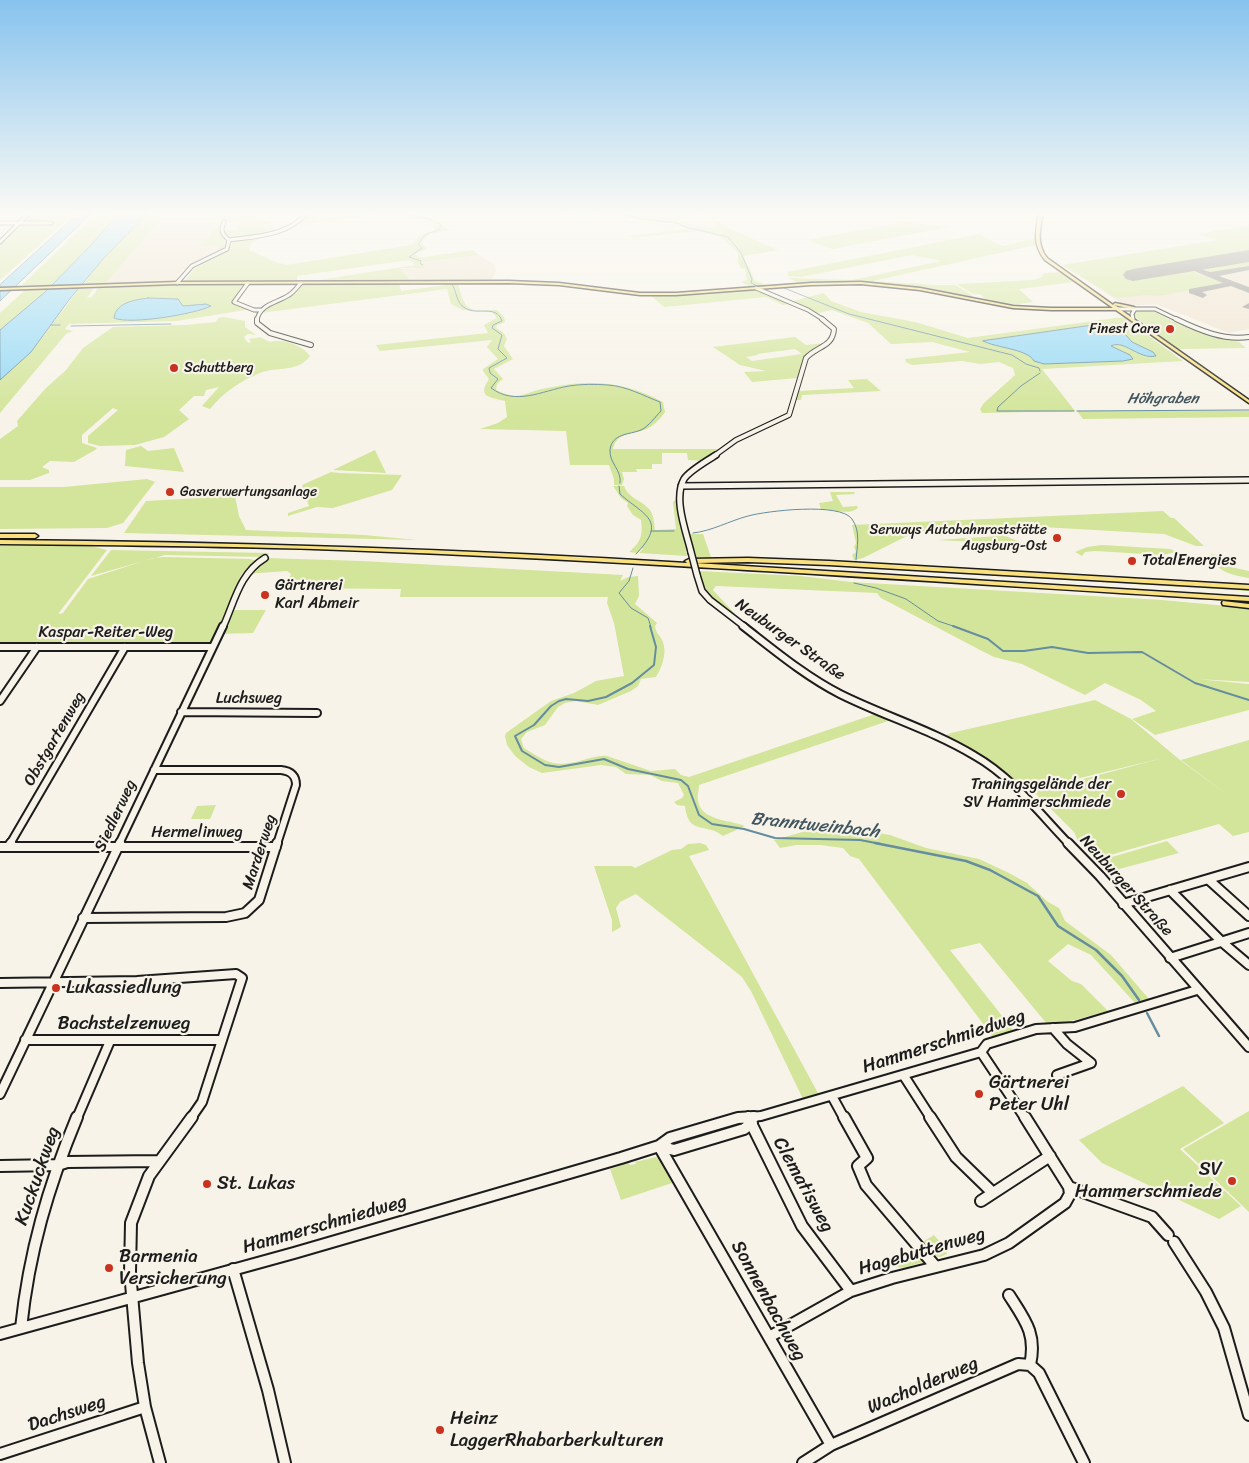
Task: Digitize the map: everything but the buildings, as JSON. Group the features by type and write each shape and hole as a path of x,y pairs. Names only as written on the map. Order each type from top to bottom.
{"highway":[{"path":"0,536 292,540 464,548 1249,593"},
{"path":"0,542 142,543 372,549 1249,599"},
{"path":"688,561 758,560 829,563 1249,586"},
{"path":"829,563 863,561"},
{"path":"1227,581 1249,586"},
{"path":"1092,590 1249,606"}],"main road":[{"path":"1077,280 1249,403"},
{"path":"0,289 177,283 523,282 660,294 704,293 811,284 874,284 920,289 1013,306 1093,310 1119,309"},
{"path":"1108,302 1136,308"},
{"path":"1104,309 1108,306 1108,302"},
{"path":"1104,309 1126,314"}],"street":[{"path":"248,283 234,302 254,310 261,310 289,296 301,283"},
{"path":"756,288 824,320 834,329 833,340 806,359 799,378 794,407 789,414 736,440 685,477 681,486 1249,480"},
{"path":"1133,319 1132,314 1136,308"},
{"path":"1119,309 1160,310 1180,322 1222,337 1235,339 1249,337"},
{"path":"261,310 256,318 261,327 285,338 311,345"},
{"name":"Neuburger Straße","path":"681,486 680,500 696,575 702,591 710,600 776,652 816,680 840,694 943,739 976,756 1001,774 1100,876 1197,990 1249,1047"},
{"name":"Siedlerweg","path":"0,1094 236,600 243,577 251,567 265,558"},
{"path":"0,701 37,647"},
{"name":"Obstgartenweg","path":"9,846 125,647"},
{"name":"Kaspar-Reiter-Weg","path":"0,648 212,647"},
{"name":"Luchsweg","path":"181,712 317,712"},
{"name":"Marderweg","path":"83,918 222,918 245,913 259,900 296,785 296,778 293,773 281,770 154,770"},
{"name":"Hermelinweg","path":"0,847 276,846"},
{"path":"1123,904 1249,867"},
{"path":"1209,880 1249,916"},
{"path":"1170,890 1222,942 1249,965"},
{"path":"1170,958 1249,933"},
{"path":"0,983 137,981 240,975 242,978 200,1106 158,1162 140,1196 131,1223 129,1251 132,1297 145,1407 160,1463"},
{"name":"Hammerschmiedweg","path":"0,1334 659,1146 674,1150 744,1129 749,1121 761,1116 904,1076 981,1052 987,1044 1036,1029 1075,1027 1197,990"},
{"path":"1053,1028 1067,1044 1091,1064 1057,1075"},
{"name":"Bachstelzenweg","path":"25,1040 222,1040"},
{"name":"Kuckuckweg","path":"21,1328 24,1293 36,1234 58,1165 110,1041"},
{"path":"981,1052 1069,1187 1152,1218 1171,1239 1207,1290 1224,1328 1249,1415"},
{"path":"904,1076 956,1157 993,1194"},
{"path":"832,1096 867,1158 858,1166 866,1185 935,1266"},
{"name":"Clematisweg","path":"749,1121 802,1226 851,1291"},
{"name":"Sonnenbachweg","path":"659,1146 831,1445"},
{"path":"981,1201 1050,1156"},
{"path":"0,1166 58,1165 67,1162 158,1162"},
{"name":"Hagebuttenweg","path":"769,1337 851,1291 935,1266 984,1255 1009,1243 1066,1203 1070,1194 1069,1187"},
{"path":"233,1269 268,1390 285,1463"},
{"path":"1008,1295 1028,1324 1033,1338 1034,1352 1030,1365 1039,1373 1084,1463"},
{"name":"Wacholderweg","path":"831,1445 1018,1364 1030,1365"},
{"name":"Dachsweg","path":"0,1454 145,1407"},
{"path":"803,1463 831,1445"}],"shaded area":[{"path":"108,280 175,280 174,281 104,285"},
{"path":"410,280 491,280 491,281 412,282"},
{"path":"1086,280 1249,280 1249,329 1229,333 1156,304 1126,306"}],"green space":[{"path":"27,280 56,280 49,287 22,285"},
{"path":"86,280 108,280 104,285 82,286"},
{"path":"185,280 297,280 297,282 184,282"},
{"path":"318,280 411,280 412,282 307,282"},
{"path":"755,280 769,286 753,288 741,282"},
{"path":"876,280 873,281 955,285 972,295 971,299 900,287 847,283 813,284 794,281"},
{"path":"1029,280 1072,280 1074,282 1019,289 1033,302 1012,305 973,299 986,300 980,294 973,294 957,284"},
{"path":"1088,280 1217,280 1227,284 1158,296 1116,298"},
{"path":"448,283 458,284 463,300 469,308 474,310 497,310 504,317 505,322 497,325 496,328 503,332 507,339 504,346 513,359 494,369 503,379 497,384 496,390 504,394 517,396 547,388 578,383 621,386 649,395 663,402 665,412 651,427 620,438 613,449 722,449 706,461 688,460 687,453 662,453 662,464 652,464 652,469 636,469 637,472 622,472 624,479 622,485 614,485 609,465 570,465 566,431 480,429 498,423 507,417 505,401 486,395 484,389 489,379 483,369 498,359 487,347 492,340 380,351 376,345 488,333 484,325 497,318 492,312 463,310 451,304 447,289 260,313 265,308 290,296 303,285 399,284 401,291 447,285"},
{"path":"247,284 233,301 251,309 177,321 69,324 65,329 73,331 66,334 0,413 0,380 31,352 79,289 93,289 87,298 92,297 98,288 149,285","holes":["148,298 178,299 182,306 210,306 188,314 193,309 181,307 168,313 172,316 125,320 114,318 118,309 132,302"]},
{"path":"47,289 0,330 0,313 25,290"},
{"path":"757,290 791,304 783,305 766,297 664,307 650,295 701,295"},
{"path":"824,293 831,301 861,312 915,322 968,338 1123,317 1183,361 1042,369 1075,411 982,413 980,409 984,403 1015,375 1013,368 999,362 980,364 962,361 912,365 906,362 905,359 970,352 932,342 891,344 868,323 832,310 814,314 789,302","holes":["1100,324 1115,326 1130,341 1153,357 1121,345 1116,345 1111,346 1123,351 1132,359 1123,361 1039,363 1026,353 983,341"]},
{"path":"1134,311 1153,311 1176,323 1212,337 1239,342 1246,348 1178,349 1138,319 1134,315"},
{"path":"224,317 245,321 245,327 256,335 248,334 244,337 248,343 251,342 249,339 260,337 270,342 286,342 297,346 310,356 300,365 267,371 246,380 227,392 210,409 202,406 219,387 206,390 204,396 194,396 179,410 189,419 164,437 135,445 100,446 88,443 88,436 118,410 113,408 82,435 82,443 97,448 95,450 74,462 50,461 42,467 49,470 49,473 30,480 0,480 0,439 18,426 17,421 45,389 66,370 83,348 113,327 185,325 216,322 218,318"},
{"path":"795,337 806,345 828,343 806,355 797,378 752,382 744,372 766,371 740,365 713,347","holes":["795,349 802,354 752,361 746,357"]},
{"path":"867,379 881,391 802,395 801,400 796,400 798,391 854,388 848,380"},
{"path":"1077,411 1249,411 1249,417 1083,419"},
{"path":"141,446 148,451 174,448 184,472 125,466 126,450"},
{"path":"375,450 386,473 333,470 373,451"},
{"path":"331,472 402,475 392,490 333,508 317,507 288,516 288,513 309,506 302,485"},
{"path":"147,479 155,482 123,523 107,528 0,529 0,487 64,487"},
{"path":"613,486 624,486 632,497 650,510 655,530 676,529 673,502 678,497 687,556 639,553 642,548 637,553 629,552 640,538 642,530 641,520 633,515 627,506 628,503 621,498"},
{"path":"830,492 855,492 854,494 836,495 843,507 857,506 858,508 850,512 821,509 819,503 833,501"},
{"path":"235,496 239,516 246,530 364,535 417,540 124,533 146,501"},
{"path":"1163,511 1171,518 1174,518 1204,546 1196,546 1164,534 1042,527 1033,530 994,528 915,532 863,558 854,560 852,555 856,552 854,547 856,543 852,525"},
{"path":"690,534 703,534 711,557 696,557"},
{"path":"994,534 1003,535 1020,542 1016,544 937,540 999,536"},
{"path":"1102,545 1170,549 1177,552 1162,555 1095,551 1085,552 1082,556 1075,552 1087,547"},
{"path":"0,546 91,546 107,550 58,614 63,613 88,579 153,558 250,559 257,561 245,570 240,577 223,621 210,643 203,645 0,646"},
{"path":"111,550 269,553 266,557 165,555 91,576"},
{"path":"1211,554 1217,555 1216,557 1226,566 1249,571 1249,578 1231,574 1220,569"},
{"path":"265,558 362,561 623,575 620,581 628,577 638,576 639,596 635,604 657,623 655,626 657,633 664,645 664,659 660,669 656,677 641,679 638,686 631,691 598,705 576,701 565,703 558,707 545,725 527,732 521,739 524,748 552,763 565,764 598,756 607,756 651,771 675,769 681,775 689,777 881,712 897,718 699,785 698,800 704,812 717,819 745,826 723,836 717,832 694,825 690,821 685,806 677,805 674,802 684,795 678,783 662,781 650,775 626,774 616,767 601,765 542,773 529,767 515,756 507,745 506,733 551,701 574,693 596,681 624,676 614,623 607,603 608,597 400,597 401,589 285,588 291,574 287,571 245,574"},
{"path":"698,571 1162,600 1249,608 1249,682 1197,679 1249,684 1249,710 1155,735 1132,719 1156,711 1141,700 1105,683 1085,695 1022,664 994,657 881,598 877,593 716,586 713,590 735,614 735,619 707,595"},
{"path":"982,575 1249,589 1249,591"},
{"path":"232,610 266,610 253,633 219,634"},
{"path":"1095,700 1131,719 1180,760 1233,799 1181,760 1249,740 1249,832 1233,836 1219,824 1096,859 1078,841 1074,832 1034,792 1163,758 1022,792 1002,773 943,737 951,733"},
{"path":"216,805 210,819 191,819 197,806"},
{"path":"817,828 857,829 890,835 926,848 979,859 1009,873 1027,883 1048,902 1059,908 1065,921 1111,955 1149,999 1135,1003 1091,955 1068,944 1048,961 1072,981 1081,984 1108,1011 1075,1020 1047,1024 980,943 950,950 1014,1031 993,1037 859,859 850,856 843,848 820,845 796,845 780,848 774,840"},
{"path":"1167,841 1179,853 1108,872 1098,861"},
{"path":"700,843 706,845 709,850 689,856 818,1093 803,1099 751,991 742,977 636,894 620,902 616,908 621,927 612,932 612,920 594,866 632,866 635,868 672,850 681,849 688,844"},
{"path":"1183,1086 1224,1123 1180,1149 1241,1206 1219,1219 1102,1163 1079,1140"},
{"name":"SV Hammerschmiede","path":"1249,1111 1249,1212 1183,1149"},
{"path":"660,1156 672,1176 672,1183 621,1200 610,1169 629,1163 630,1165 636,1164 635,1162"},
{"path":"934,1235 946,1249 947,1254 940,1257 932,1256 921,1243"},
{"path":"913,1247 924,1262 901,1268 889,1262"}],"water":[{"path":"5,280 22,280 0,301 0,285"},
{"path":"56,280 85,280 31,352 0,380 0,330"},
{"path":"148,298 178,299 183,306 206,304 211,306 162,318 122,320 114,318 118,308 122,305"},
{"path":"1100,324 1119,327 1132,342 1153,352 1156,356 1144,355 1121,345 1116,345 1111,346 1130,355 1133,359 1044,364 1034,361 1031,357 1019,351 983,341"}],"waterway":[{"name":"Höhgraben","path":"752,280 751,283 758,286 772,286"},
{"name":"Branntweinbach","path":"452,284 462,306 470,310 496,313 502,321 493,325 492,328 502,335 498,349 507,358 489,368 490,373 498,379 491,388 500,393 519,397 574,385 608,385 628,389 660,402 661,411 647,426 622,436 611,444 610,455 619,474 620,483"},
{"name":"Höhgraben","path":"784,288 849,314 1012,355 1026,364 1039,368 1040,371"},
{"path":"71,326 171,324"},
{"path":"51,325 60,325"},
{"name":"Höhgraben","path":"1040,373 1021,386 998,407 997,411 1074,411"},
{"name":"Höhgraben","path":"1077,411 1249,410"},
{"name":"Branntweinbach","path":"619,486 620,494 649,519 652,526 651,531"},
{"path":"693,533 757,514 802,509 833,511 845,514 855,524 858,539 856,560"},
{"name":"Branntweinbach","path":"636,554 646,543 651,531"},
{"path":"651,531 674,531"},
{"name":"Branntweinbach","path":"633,568 629,581 619,593 631,608 648,618 651,627"},
{"path":"854,583 876,588 906,599 938,621 953,626"},
{"name":"Branntweinbach","path":"650,626 656,647 654,665 632,683 606,697 588,701 566,699 551,706 534,725 515,736 522,751 545,765 559,767 604,759 628,769 681,780 688,786 699,815 712,824 744,829 775,838 860,840 881,844"},
{"path":"953,626 988,639 1003,651 1024,651 1052,647 1088,653 1142,652 1195,683 1249,700"},
{"name":"Branntweinbach","path":"875,843 966,861 990,870 1038,896 1058,926 1096,950 1122,976 1139,1000"},
{"path":"1147,1013 1159,1036"}],"taxiway":[{"path":"1224,280 1249,290"},
{"path":"1203,295 1192,291 1230,284"}],"place":[{"name":"Finest Care","path":"1170,329"},
{"name":"Schuttberg","path":"174,368"},
{"name":"Gasverwertungsanlage","path":"170,492"},
{"name":"Serways Autobahnraststätte Augsburg-Ost","path":"1057,538"},
{"name":"TotalEnergies","path":"1132,561"},
{"name":"Gärtnerei Karl Abmeir","path":"265,595"},
{"name":"Traningsgelände der SV Hammerschmiede","path":"1121,794"},
{"name":"Lukassiedlung","path":"56,988"},
{"name":"Gärtnerei Peter Uhl","path":"979,1094"},
{"name":"SV Hammerschmiede","path":"1232,1181"},
{"name":"St. Lukas","path":"207,1184"},
{"name":"Barmenia Versicherung","path":"109,1268"},
{"name":"Heinz LaggerRhabarberkulturen","path":"440,1430"}]}
